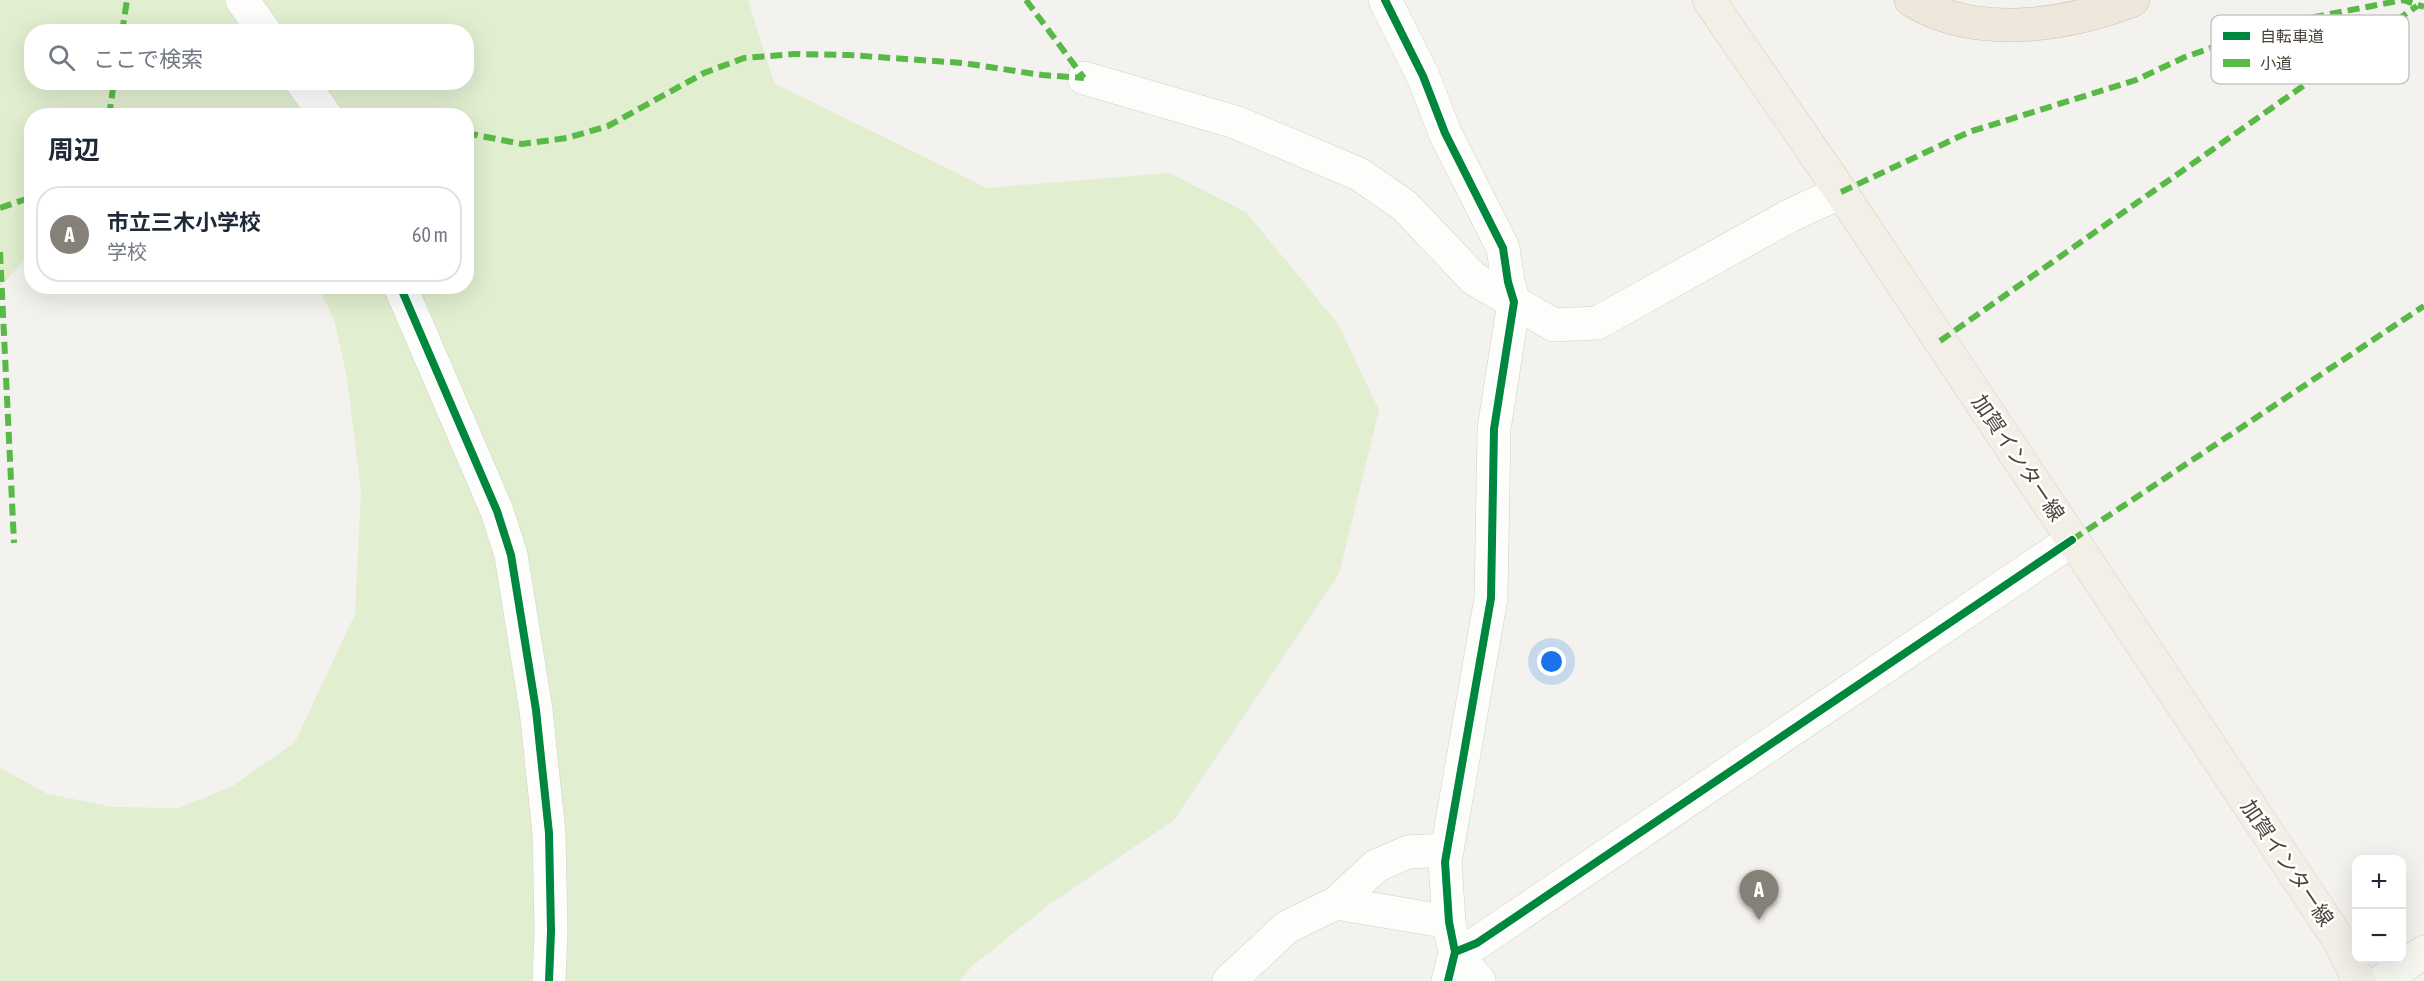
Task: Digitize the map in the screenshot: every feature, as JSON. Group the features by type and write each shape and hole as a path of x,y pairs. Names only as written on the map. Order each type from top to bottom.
{"highway":[{"path":"1911,0 1965,21 2011,24 2057,21 2112,8 2133,0"}],"main road":[{"name":"加賀インター線","path":"1709,0 1840,192 2339,940 2359,981"}],"street":[{"path":"242,0 259,24"},
{"path":"1385,0 1423,76 1445,133 1503,248 1508,282 1514,302 1494,429 1491,598 1446,850 1450,952"},
{"path":"1084,78 1235,122 1359,174 1405,206 1474,279 1554,325 1597,323 1789,216 1840,192"},
{"path":"308,90 320,108"},
{"path":"403,294 497,511 511,555 536,710 549,833 551,931 549,981"},
{"path":"1450,952 1477,942 2072,540"},
{"path":"1229,981 1287,927 1336,903 1376,866 1408,852 1446,850"},
{"path":"1336,903 1450,952 1479,981"},
{"path":"2382,981 2424,952"}],"green space":[{"path":"0,0 748,0 774,83 987,188 1169,173 1246,212 1338,324 1379,410 1339,574 1174,820 1050,904 971,967 960,981 0,981 0,768 48,794 113,807 179,808 231,787 295,742 355,614 361,491 347,378 334,319 322,294 474,294 474,108 24,108 24,261 0,287"}],"marked path":[{"path":"123,24 127,0"},
{"path":"1026,0 1084,78"},
{"path":"2325,15 2403,0 2424,7"},
{"path":"2404,15 2417,6"},
{"path":"1841,192 1969,132 2136,80 2185,57 2211,48"},
{"path":"474,135 522,144 567,138 608,126 704,73 744,58 794,54 849,55 963,63 1042,75 1084,78"},
{"path":"1940,341 2306,84"},
{"path":"110,108 113,90"},
{"path":"0,208 24,200"},
{"path":"0,252 14,543"},
{"path":"2072,540 2424,306"}],"cycle path":[{"path":"1385,0 1423,76 1445,133 1503,248 1508,282 1514,302 1494,429 1491,598 1445,862 1449,922 1455,952 1448,981"},
{"path":"403,294 497,511 511,555 536,710 549,833 551,931 549,981"},
{"path":"1455,952 1477,943 2072,540"}],"place":[{"name":"市立三木小学校","path":"1759,920"}]}
